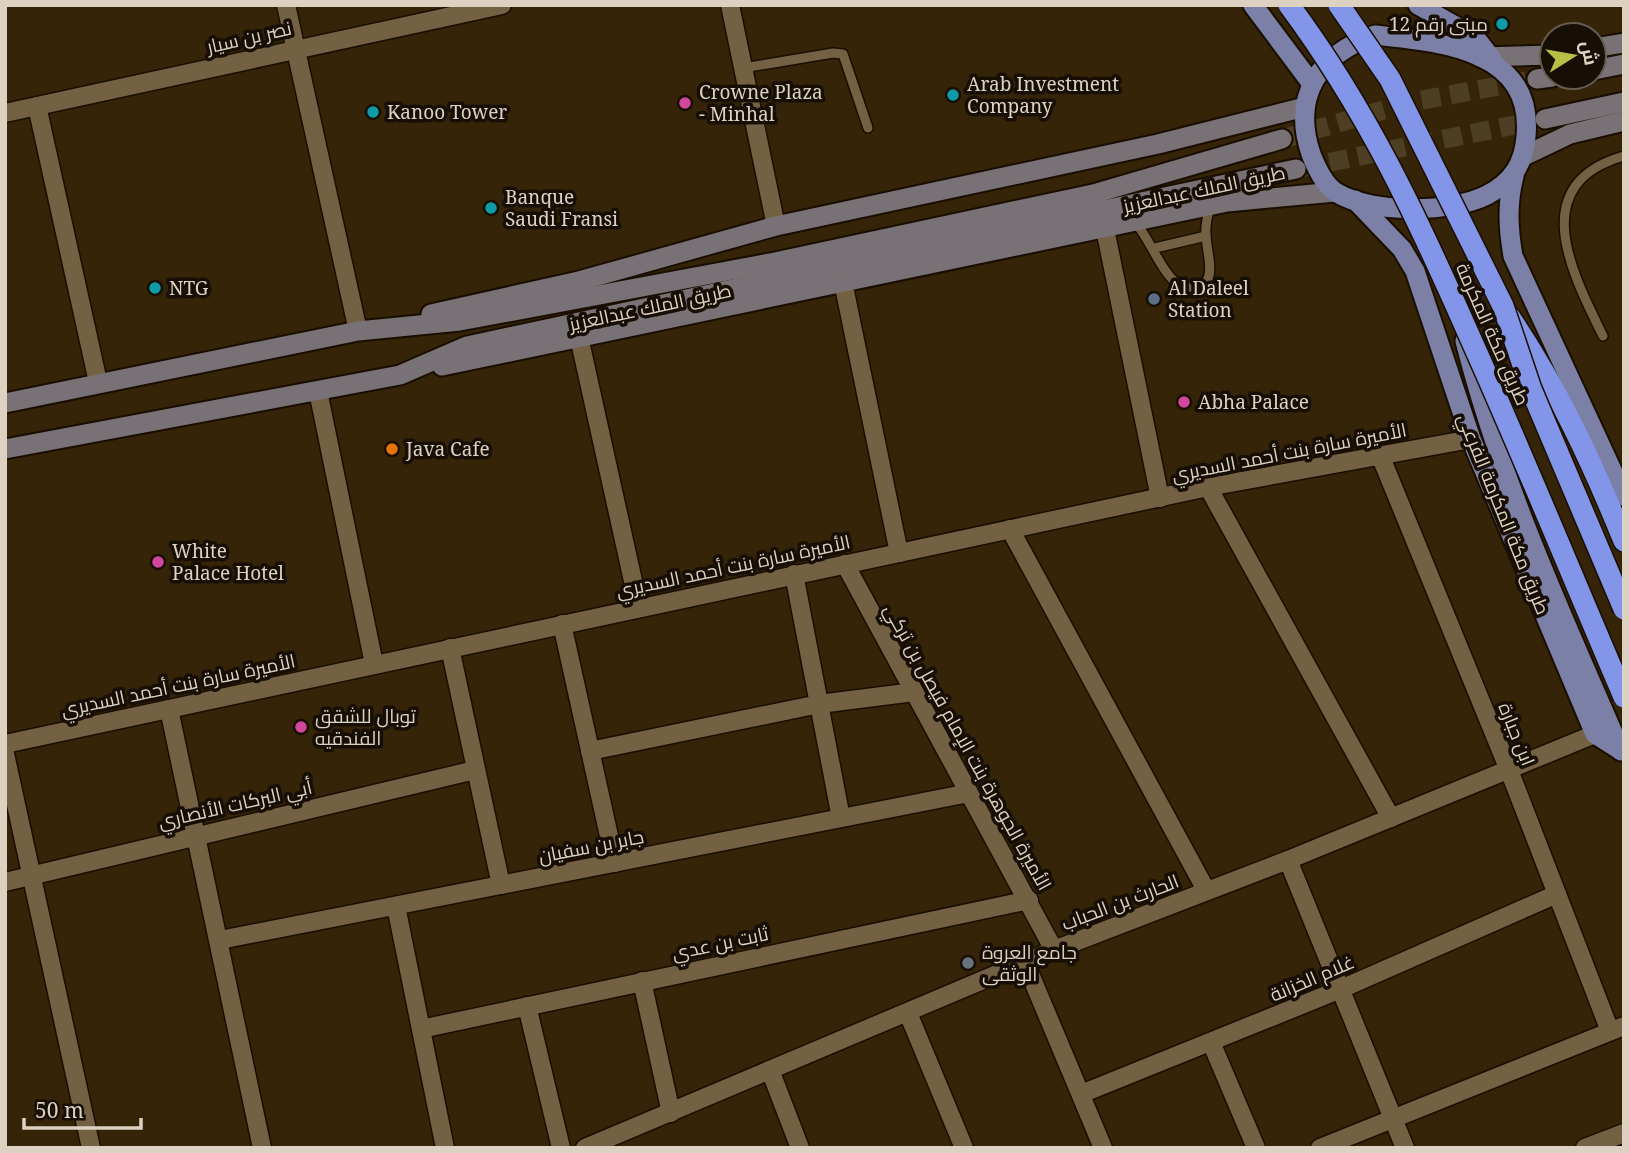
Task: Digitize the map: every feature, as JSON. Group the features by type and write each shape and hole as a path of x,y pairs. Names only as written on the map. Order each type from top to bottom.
{"highway":[{"name":"طريق مكة المكرمة","path":"1289,5 1365,117 1416,216 1536,486 1624,697"},
{"name":"طريق مكة المكرمة","path":"1339,5 1390,79 1503,306 1531,389 1624,609"},
{"path":"1503,306 1543,365 1571,417 1624,541"}],"main road":[{"path":"1253,5 1312,84"},
{"path":"1418,5 1475,37 1491,61 1519,89 1525,113 1524,156 1514,176 1508,199 1507,226 1513,256 1624,496"},
{"path":"1335,192 1316,167 1306,138 1305,107 1312,84 1331,57 1348,44 1375,36 1424,41 1491,61 1538,56"},
{"path":"1545,119 1624,102"},
{"path":"386,328 438,312 579,281 776,226 1145,147 1305,107"},
{"path":"1524,156 1570,134 1624,121"},
{"name":"طريق الملك عبدالعزيز","path":"5,403 358,331 460,321 775,262 1093,194 1282,139"},
{"name":"طريق الملك عبدالعزيز","path":"5,449 400,375 467,346 1296,169"},
{"path":"400,375 1210,205 1335,192 1355,200 1446,208 1475,201 1514,176"},
{"name":"طريق مكة المكرمة الفرعي","path":"1355,200 1402,249 1415,271 1446,356 1471,439 1595,734"},
{"path":"1456,306 1479,398 1511,489 1622,753"},
{"path":"1595,734 1622,753"}],"street":[{"path":"286,5 358,331"},
{"name":"نصر بن سيار","path":"5,113 294,48 420,13 502,5"},
{"path":"730,5 776,226"},
{"path":"37,106 98,383"},
{"path":"1105,229 1160,498"},
{"path":"843,282 899,552"},
{"path":"579,337 639,608"},
{"path":"318,391 374,664"},
{"name":"الأميرة سارة بنت أحمد السديري","path":"5,744 1208,486 1471,439"},
{"name":"ابن جبارة","path":"1380,455 1557,894 1617,1028"},
{"path":"1208,486 1391,818"},
{"path":"1010,529 1206,890"},
{"name":"الأميرة الجوهرة بنت الإمام فيصل بن تركي","path":"845,564 1054,950"},
{"path":"794,575 841,818"},
{"path":"562,624 615,863"},
{"path":"450,648 501,886"},
{"path":"590,751 819,705 914,692"},
{"path":"169,709 262,1148"},
{"name":"الحارث بن الحباب","path":"585,1148 1054,950 1288,860 1595,734"},
{"path":"5,754 91,1148"},
{"name":"أبي البركات الأنصاري","path":"5,881 475,770"},
{"name":"جابر بن سفيان","path":"220,940 970,793"},
{"path":"1288,860 1405,1148"},
{"name":"غلام الخزانة","path":"1081,1094 1341,989 1557,894"},
{"name":"ثابت بن عدي","path":"421,1029 1029,900"},
{"path":"396,906 446,1148"},
{"path":"1026,962 1103,1148"},
{"path":"642,981 671,1113"},
{"path":"527,1006 561,1148"},
{"path":"908,1013 964,1148"},
{"path":"1320,1148 1617,1028"},
{"path":"1211,1042 1256,1148"},
{"path":"771,1070 800,1148"},
{"path":"1585,1148 1624,1133"}],"lane":[{"path":"743,68 833,53 843,54 868,128"},
{"path":"1604,336 1573,273 1564,223 1566,204 1573,186 1586,172 1624,156"},
{"path":"1135,222 1154,248 1171,280 1181,288 1197,287 1205,283 1211,272 1206,236 1210,205"},
{"path":"1154,248 1206,236"}],"tunnel":[{"path":"1282,139 1411,102 1537,79"},
{"path":"1301,168 1539,120"}],"place":[{"name":"مبنى رقم 12","path":"1502,24"},
{"name":"Arab Investment Company","path":"953,95"},
{"name":"Crowne Plaza - Minhal","path":"685,103"},
{"name":"Kanoo Tower","path":"373,112"},
{"name":"Banque Saudi Fransi","path":"491,208"},
{"name":"NTG","path":"155,288"},
{"name":"Al Daleel Station","path":"1154,299"},
{"name":"Abha Palace","path":"1184,402"},
{"name":"Java Cafe","path":"392,449"},
{"name":"White Palace Hotel","path":"158,562"},
{"name":"توبال للشقق الفندقيه","path":"301,727"},
{"name":"جامع العروة الوثقى","path":"968,963"}]}
